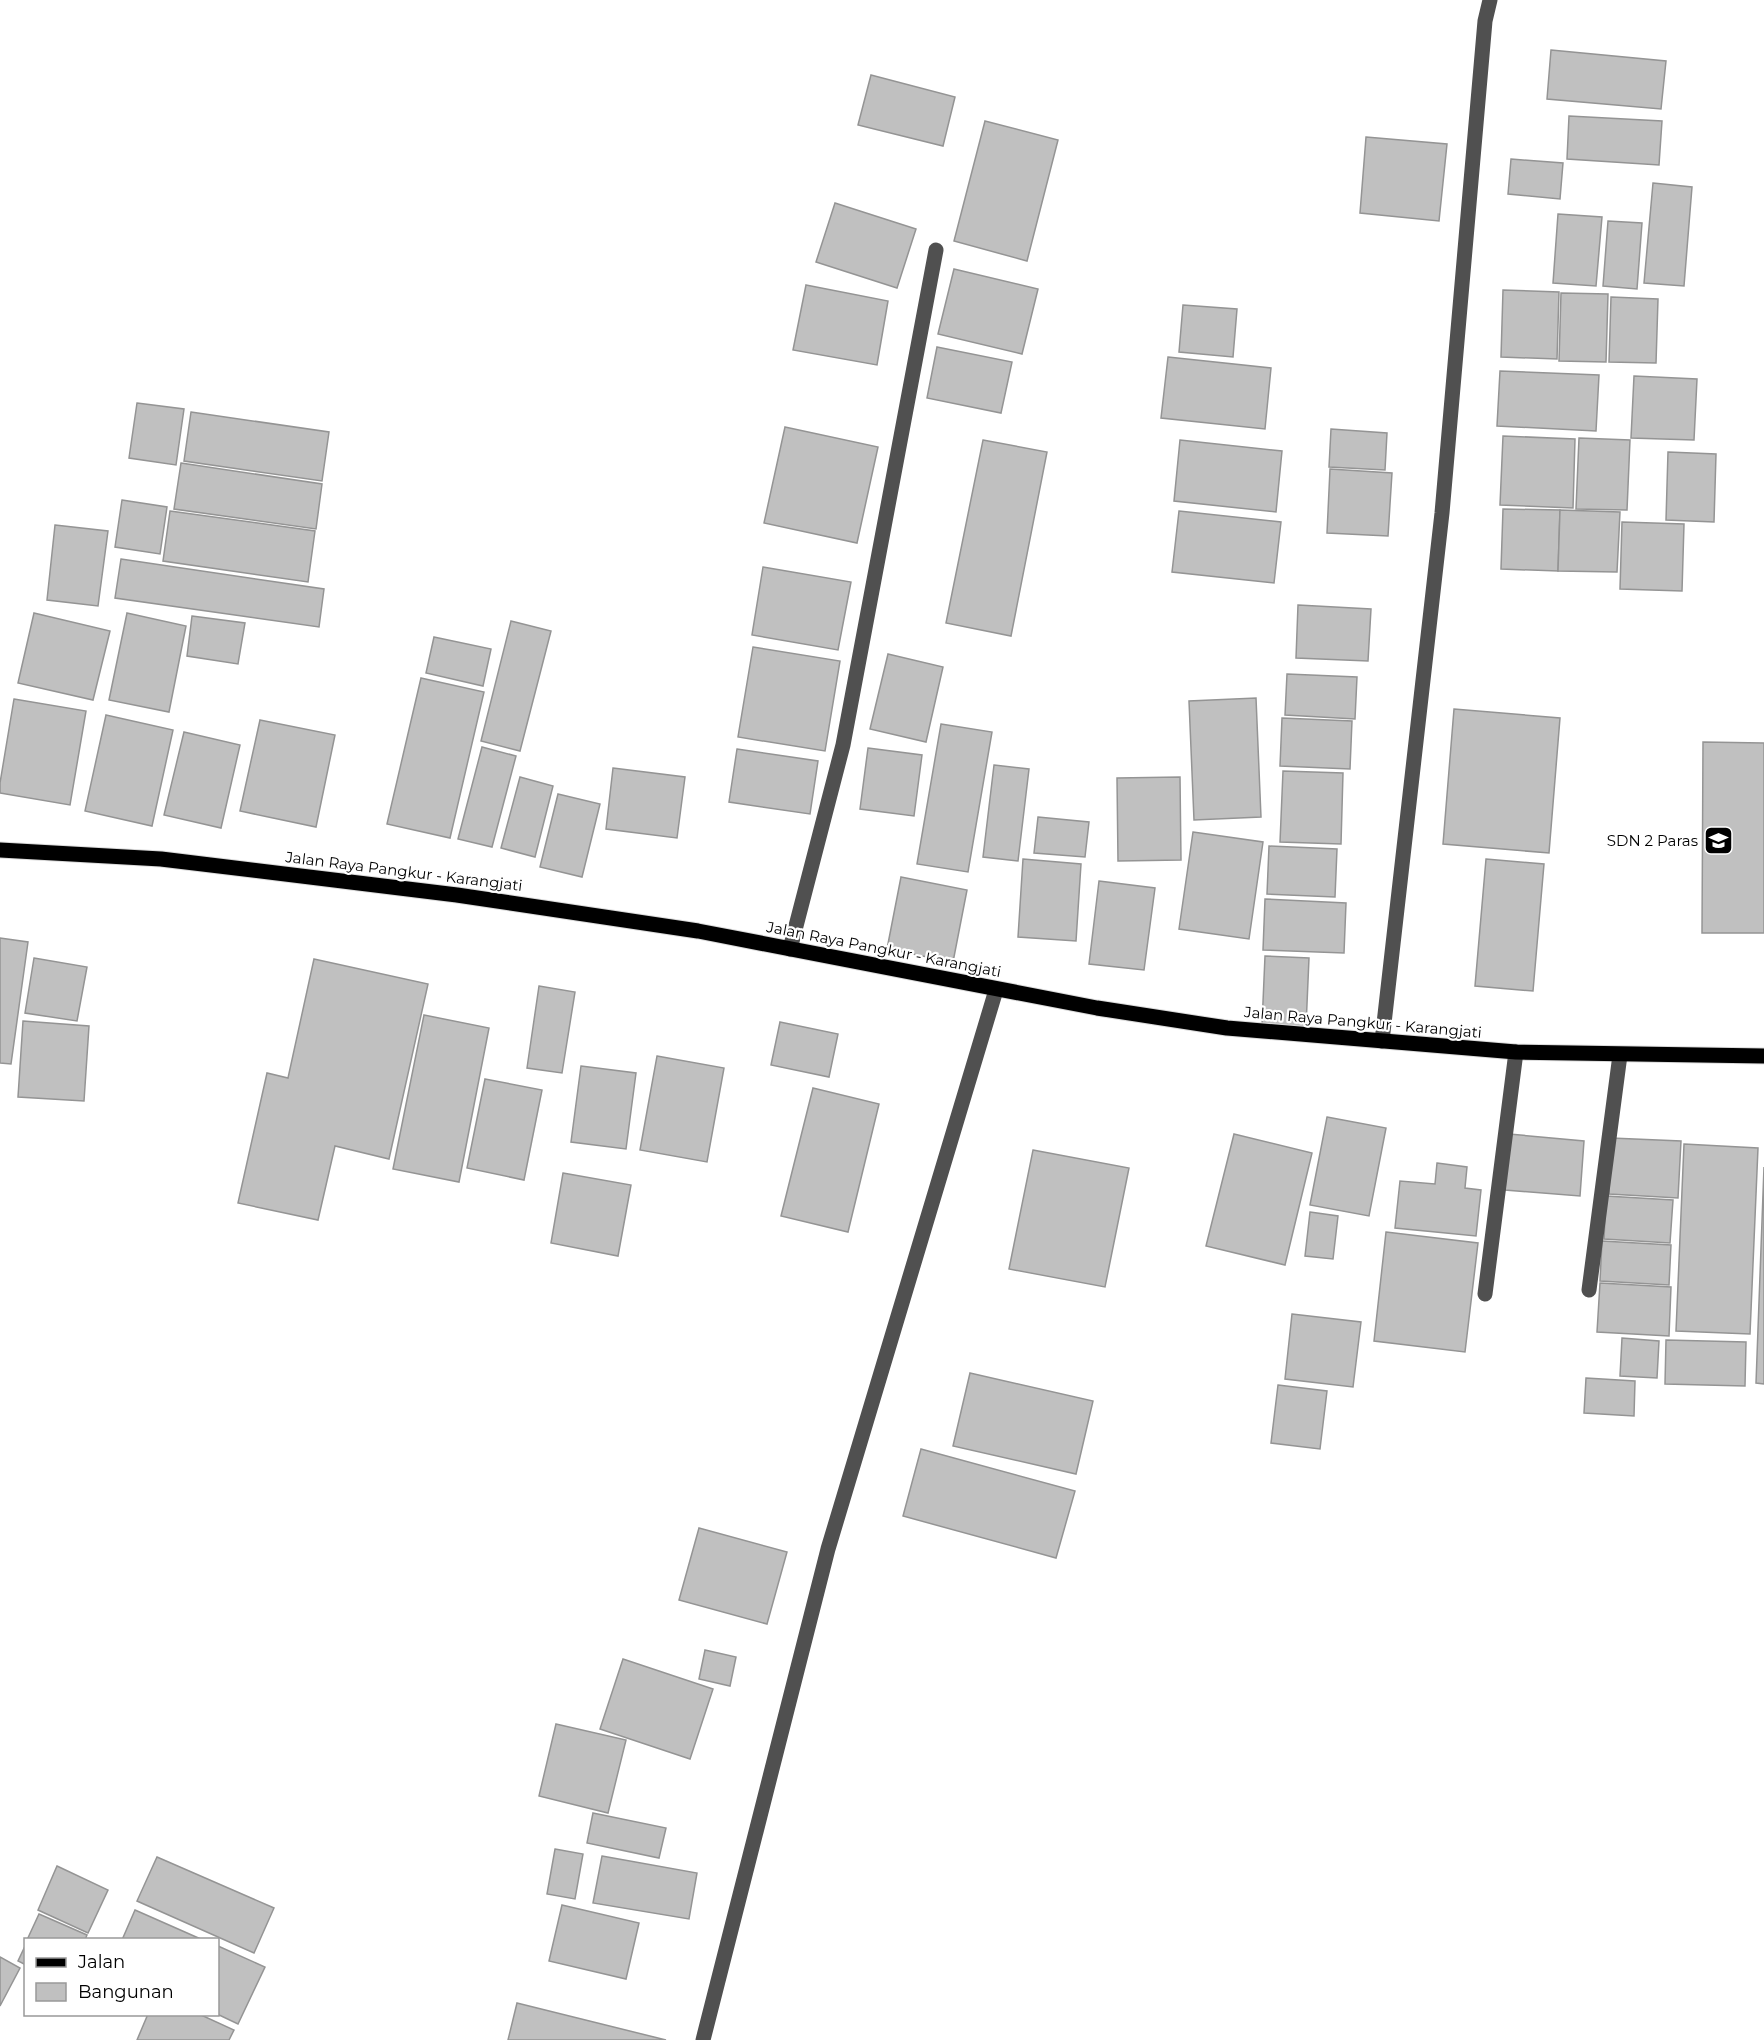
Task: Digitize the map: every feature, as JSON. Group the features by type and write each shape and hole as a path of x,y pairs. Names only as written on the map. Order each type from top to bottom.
{"main road":[{"name":"Jalan Raya Pangkur - Karangjati","path":"0,850 161,860 457,895 698,931 996,990 1227,1028 1516,1052 1764,1056"}],"street":[{"path":"1382,1041 1442,513 1485,21 1491,0"},
{"path":"790,949 843,745 936,250"},
{"path":"704,2040 828,1549 996,990"},
{"path":"1485,1294 1516,1052"},
{"path":"1588,1290 1620,1054"}],"building":[{"path":"1551,50 1666,61 1661,109 1547,99"},
{"path":"871,75 955,97 943,146 858,125"},
{"path":"1569,116 1662,121 1659,165 1567,159"},
{"path":"985,121 1058,140 1027,261 954,241"},
{"path":"1366,137 1447,144 1439,221 1360,213"},
{"path":"1511,159 1563,163 1560,199 1508,194"},
{"path":"1653,183 1692,187 1684,286 1644,283"},
{"path":"835,203 916,229 897,288 816,262"},
{"path":"1558,214 1602,217 1596,286 1553,283"},
{"path":"1608,221 1642,223 1637,289 1603,286"},
{"path":"954,269 1038,289 1022,354 938,334"},
{"path":"806,285 888,301 877,365 793,350"},
{"path":"1503,290 1559,292 1557,359 1501,357"},
{"path":"1561,293 1608,294 1606,362 1559,361"},
{"path":"1611,297 1658,299 1656,363 1609,362"},
{"path":"1183,305 1237,309 1233,357 1179,352"},
{"path":"937,347 1012,362 1001,413 927,398"},
{"path":"1168,357 1271,368 1265,429 1161,418"},
{"path":"1500,371 1599,375 1596,431 1497,426"},
{"path":"1634,376 1697,379 1694,440 1631,438"},
{"path":"137,403 184,409 176,465 129,458"},
{"path":"191,412 329,432 322,481 184,461"},
{"path":"785,427 878,447 857,543 764,523"},
{"path":"1331,429 1387,433 1385,470 1329,467"},
{"path":"1503,436 1575,439 1573,508 1500,505"},
{"path":"1579,438 1630,440 1627,510 1576,509"},
{"path":"983,440 1047,452 1011,636 946,623"},
{"path":"1180,440 1282,451 1276,512 1174,501"},
{"path":"1668,452 1716,454 1714,522 1666,520"},
{"path":"181,463 322,484 316,529 174,509"},
{"path":"1330,469 1392,473 1388,536 1327,533"},
{"path":"122,500 167,507 160,554 115,547"},
{"path":"1503,509 1560,510 1558,571 1501,569"},
{"path":"1560,510 1620,512 1617,572 1558,571"},
{"path":"170,511 315,531 308,582 163,561"},
{"path":"1179,511 1281,522 1274,583 1172,572"},
{"path":"1622,522 1684,524 1682,591 1620,589"},
{"path":"55,525 108,531 98,606 47,600"},
{"path":"121,559 324,589 319,627 115,598"},
{"path":"763,567 851,582 838,650 752,635"},
{"path":"1298,605 1371,609 1368,661 1296,658"},
{"path":"34,613 110,631 93,700 18,683"},
{"path":"127,613 186,626 169,712 109,700"},
{"path":"192,616 245,623 238,664 187,656"},
{"path":"511,621 551,631 520,751 481,741"},
{"path":"434,637 491,649 483,686 426,673"},
{"path":"753,647 840,661 825,751 738,737"},
{"path":"888,654 943,667 926,742 870,729"},
{"path":"1287,674 1357,677 1355,719 1285,715"},
{"path":"421,678 484,692 450,838 387,824"},
{"path":"1256,698 1261,817 1194,820 1189,701"},
{"path":"14,699 86,711 70,805 0,793"},
{"path":"1454,709 1560,718 1549,853 1443,844"},
{"path":"106,715 173,730 152,826 85,811"},
{"path":"1282,718 1352,721 1350,769 1280,766"},
{"path":"260,720 335,735 316,827 240,811"},
{"path":"941,724 992,732 968,872 917,864"},
{"path":"184,732 240,745 221,828 164,815"},
{"path":"1703,742 1764,743 1764,933 1702,933"},
{"path":"482,747 516,756 492,847 458,839"},
{"path":"868,748 922,755 914,816 860,809"},
{"path":"737,749 818,761 810,814 729,802"},
{"path":"994,765 1029,769 1018,861 983,857"},
{"path":"613,768 685,777 677,838 606,829"},
{"path":"1283,771 1343,773 1341,844 1280,842"},
{"path":"520,777 553,786 535,857 501,848"},
{"path":"1180,777 1181,860 1118,861 1117,778"},
{"path":"558,794 600,804 582,877 540,867"},
{"path":"1038,817 1089,822 1085,857 1034,853"},
{"path":"1193,832 1263,842 1249,939 1179,929"},
{"path":"1269,846 1337,849 1335,897 1267,894"},
{"path":"1023,859 1081,864 1076,941 1018,937"},
{"path":"1486,859 1544,864 1533,991 1475,986"},
{"path":"901,877 967,890 953,962 887,949"},
{"path":"1099,881 1155,888 1144,970 1089,964"},
{"path":"1265,899 1346,903 1344,953 1263,950"},
{"path":"0,938 28,942 11,1064 0,1063"},
{"path":"1265,956 1309,958 1306,1027 1262,1025"},
{"path":"34,958 87,967 77,1021 25,1013"},
{"path":"314,959 428,984 389,1159 335,1146 318,1220 238,1203 267,1073 288,1078"},
{"path":"539,986 575,992 562,1073 527,1068"},
{"path":"424,1015 489,1028 459,1182 393,1169"},
{"path":"23,1021 89,1026 84,1101 18,1097"},
{"path":"780,1022 838,1034 829,1077 771,1065"},
{"path":"657,1056 724,1068 707,1162 640,1150"},
{"path":"581,1066 636,1073 626,1149 571,1142"},
{"path":"485,1079 542,1090 524,1180 467,1168"},
{"path":"813,1088 879,1104 848,1232 781,1216"},
{"path":"1327,1117 1386,1128 1369,1216 1310,1205"},
{"path":"1234,1134 1312,1153 1285,1265 1206,1246"},
{"path":"1509,1134 1584,1141 1580,1196 1505,1190"},
{"path":"1611,1138 1681,1141 1678,1198 1609,1194"},
{"path":"1684,1144 1758,1148 1750,1334 1676,1331"},
{"path":"1033,1150 1129,1168 1105,1287 1009,1269"},
{"path":"1437,1163 1467,1167 1465,1188 1481,1190 1476,1236 1395,1228 1400,1181 1435,1184"},
{"path":"1764,1167 1764,1384 1756,1383"},
{"path":"563,1173 631,1185 618,1256 551,1243"},
{"path":"1606,1196 1673,1200 1670,1243 1604,1239"},
{"path":"1310,1212 1338,1216 1333,1259 1305,1256"},
{"path":"1386,1232 1478,1243 1465,1352 1374,1341"},
{"path":"1602,1241 1671,1245 1669,1285 1600,1281"},
{"path":"1600,1283 1671,1287 1669,1336 1597,1332"},
{"path":"1292,1314 1361,1322 1353,1387 1285,1379"},
{"path":"1622,1338 1659,1341 1657,1378 1620,1376"},
{"path":"1666,1340 1746,1342 1745,1386 1665,1384"},
{"path":"970,1373 1093,1401 1076,1474 953,1446"},
{"path":"1586,1378 1635,1381 1634,1416 1584,1413"},
{"path":"1278,1385 1327,1391 1320,1449 1271,1443"},
{"path":"921,1449 1075,1491 1056,1558 903,1516"},
{"path":"699,1528 787,1552 767,1624 679,1600"},
{"path":"705,1650 736,1657 730,1686 699,1679"},
{"path":"623,1659 713,1689 690,1759 600,1729"},
{"path":"556,1724 626,1740 608,1813 539,1796"},
{"path":"593,1813 666,1828 659,1858 587,1843"},
{"path":"555,1849 583,1854 575,1899 547,1894"},
{"path":"602,1856 697,1873 689,1919 593,1903"},
{"path":"157,1857 274,1908 254,1953 137,1901"},
{"path":"57,1866 108,1890 88,1933 38,1910"},
{"path":"562,1905 639,1923 626,1979 549,1961"},
{"path":"135,1910 198,1938 123,1938"},
{"path":"39,1914 87,1935 86,1938 28,1938"},
{"path":"219,1946 265,1967 238,2024 219,2015"},
{"path":"24,1948 24,1964 18,1961"},
{"path":"0,1957 20,1968 0,2006"},
{"path":"517,2003 666,2040 508,2040"},
{"path":"147,2016 203,2016 234,2030 229,2040 137,2040"}],"place":[{"name":"SDN 2 Paras","path":"1719,840"}]}
